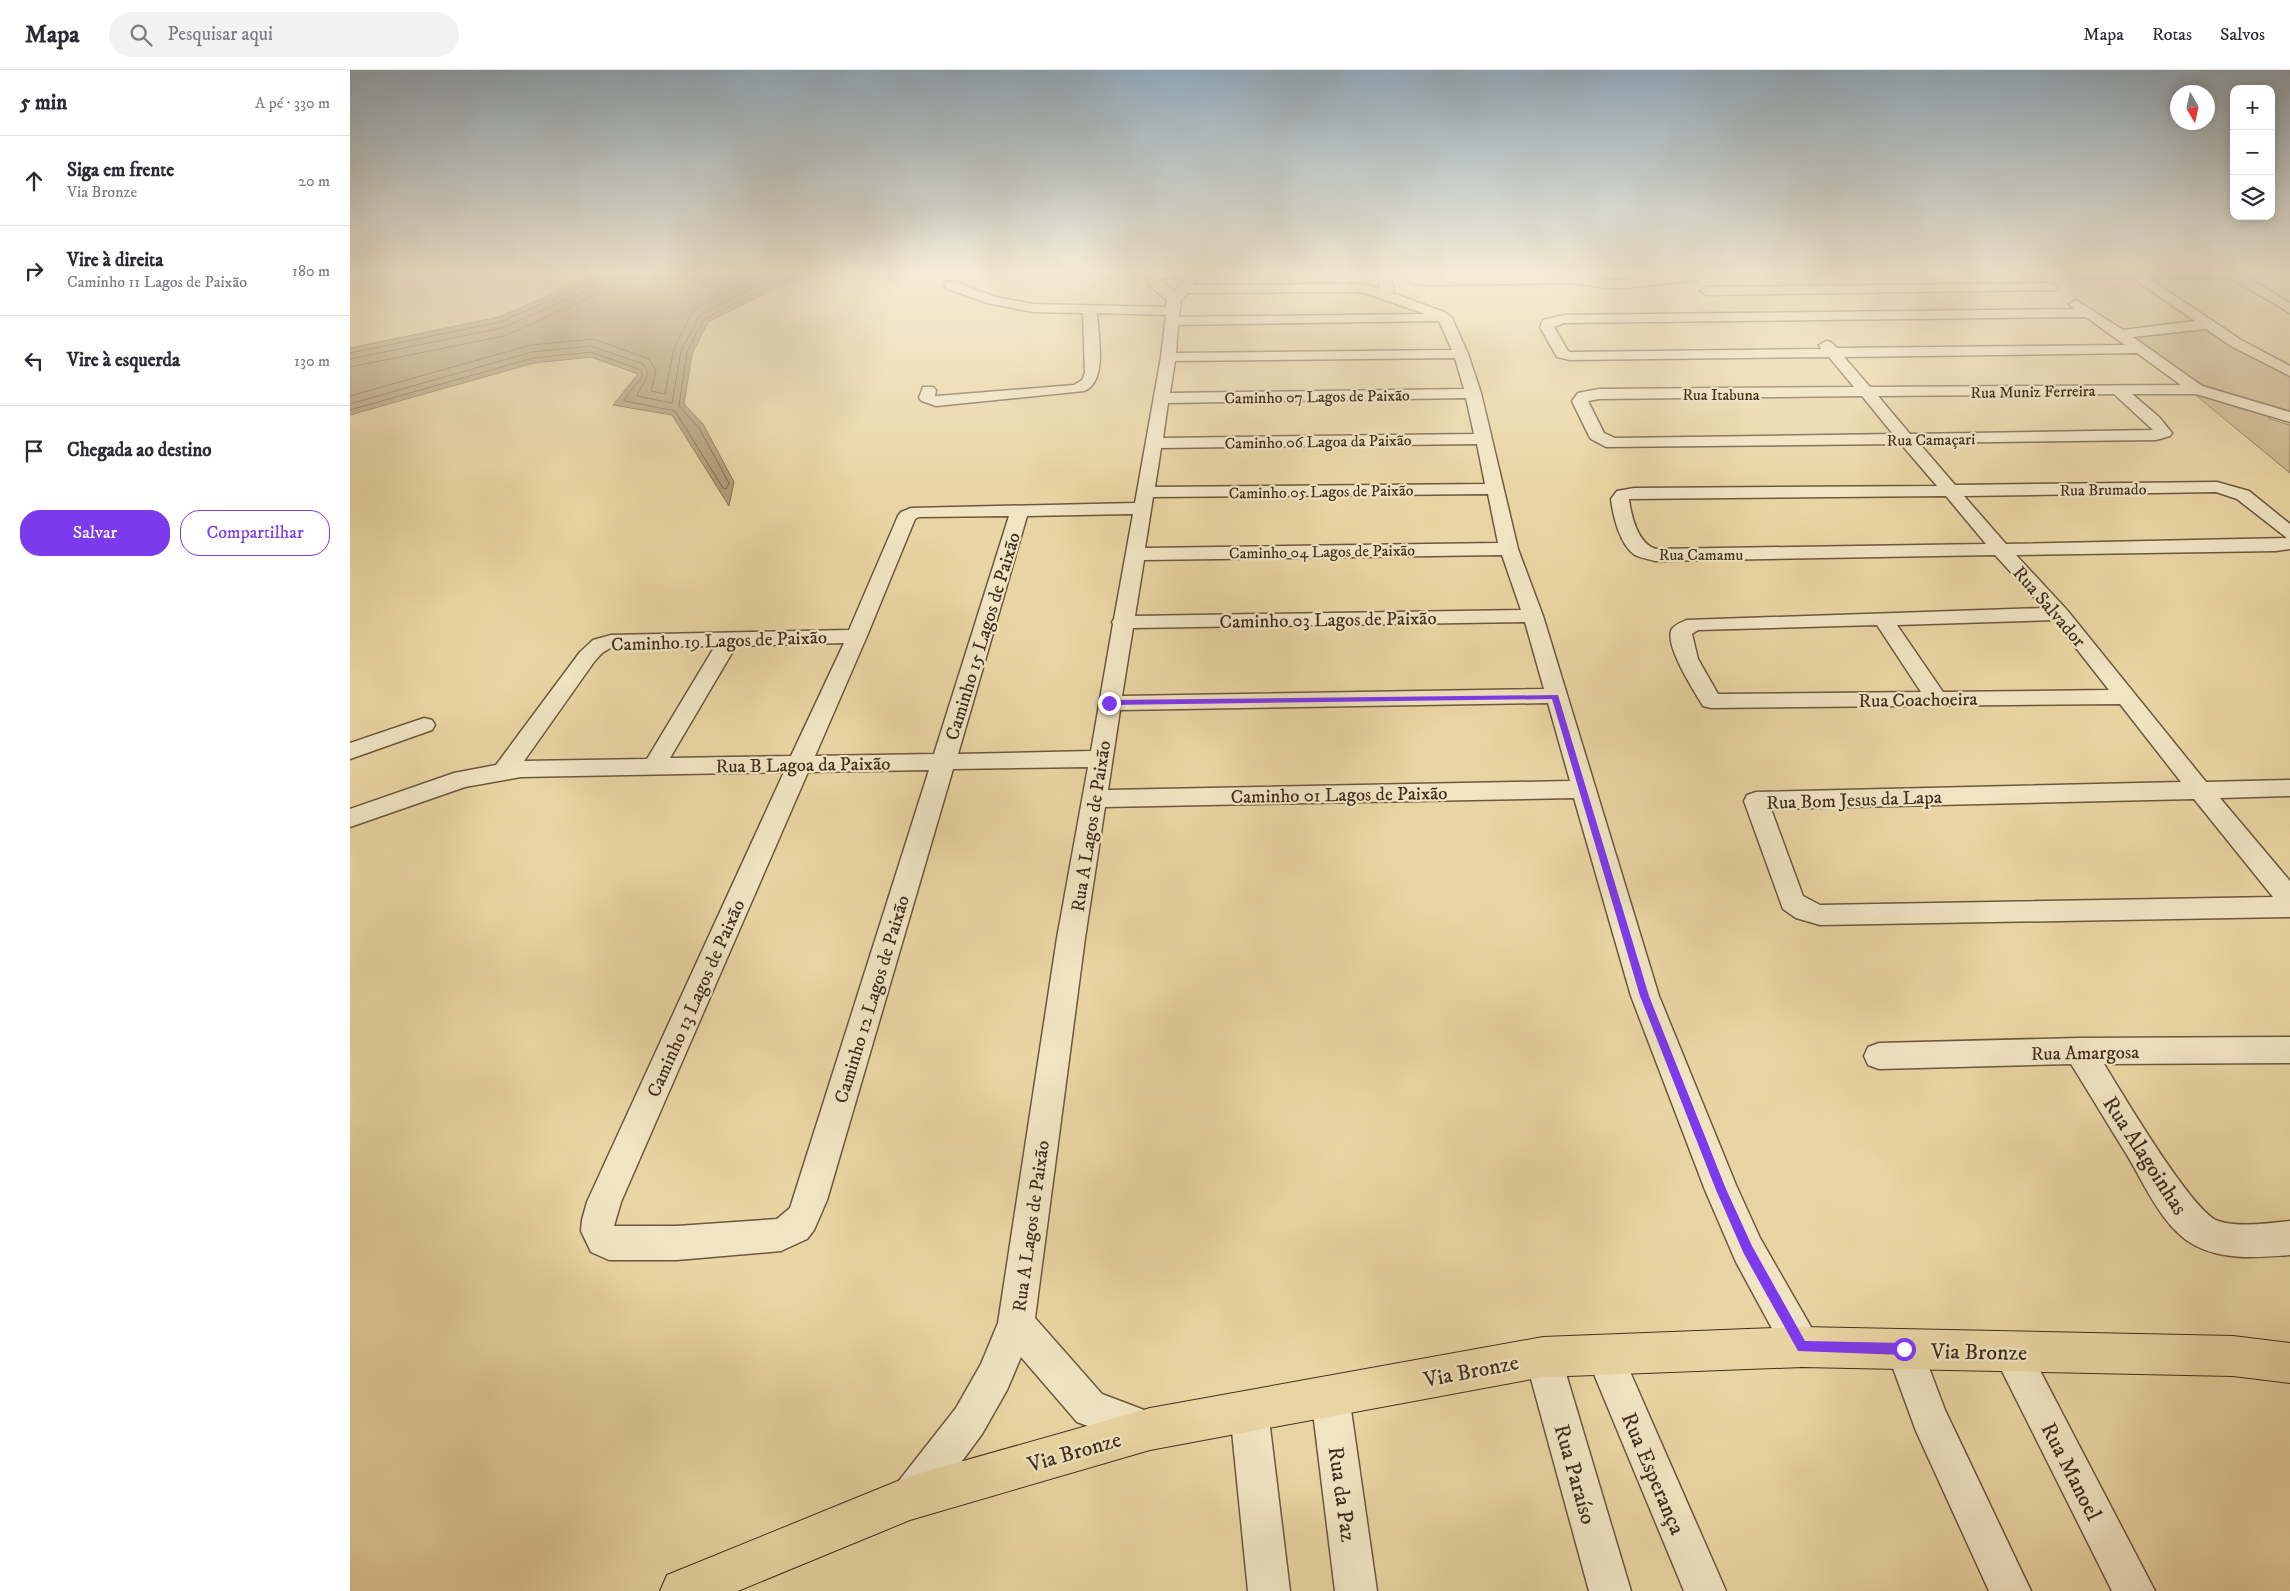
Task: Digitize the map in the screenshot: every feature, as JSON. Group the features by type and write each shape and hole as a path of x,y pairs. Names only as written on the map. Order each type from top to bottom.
{"main road":[{"name":"Via Bronze","path":"683,1591 910,1498 1150,1429 1543,1356 1802,1347 2233,1356 2290,1363"}],"street":[{"path":"928,390 927,398 936,401 1084,386 1091,380 1091,342"},
{"name":"Rua A Lagos de Paixão","path":"910,1498 969,1421 994,1378 1016,1324 1071,938 1095,799 1122,622 1170,342"},
{"path":"1456,342 1473,393 1482,439 1496,489 1509,548 1533,616 1555,696 1645,996 1721,1190 1748,1250 1802,1347"},
{"path":"1554,342 1562,354 1567,356 2138,349"},
{"path":"1668,342 1675,354"},
{"name":"Rua Salvador","path":"1823,342 1869,393 2000,549 2060,614 2199,789 2290,898"},
{"name":"Rua Muniz Ferreira","path":"2129,342 2197,389 2290,417"},
{"path":"2236,342 2258,357 2290,372"},
{"path":"1168,357 1461,354"},
{"name":"Rua Muniz Ferreira","path":"1869,393 2197,389"},
{"name":"Rua Camaçari","path":"1580,404 1601,440 1612,443 2147,435 2164,433 2153,420 2117,390"},
{"name":"Caminho 07 Lagos de Paixão","path":"1161,398 1473,393"},
{"name":"Rua Itabuna","path":"1580,404 1580,398 1599,394 1869,393"},
{"name":"Caminho 06 Lagoa da Paixão","path":"1154,443 1482,439"},
{"name":"Rua Brumado","path":"1950,491 2205,487 2237,492 2252,501 2289,535"},
{"name":"Caminho 05 Lagos de Paixão","path":"901,529 906,516 916,512 1020,510 1143,500 1496,489"},
{"name":"Rua Camamu","path":"1950,491 1634,493 1623,495 1620,509 1638,548 1655,554 2000,549"},
{"name":"Caminho 15 Lagos de Paixão","path":"944,762 1020,510"},
{"name":"Caminho 13 Lagos de Paixão","path":"597,1234 604,1202 857,636 901,529"},
{"path":"2000,549 2266,545 2289,535"},
{"name":"Caminho 04 Lagos de Paixão","path":"1135,554 1509,548"},
{"path":"1883,619 2060,614"},
{"name":"Caminho 03 Lagos de Paixão","path":"1122,622 1533,616"},
{"path":"1883,619 1937,699"},
{"name":"Rua Coachoeira","path":"1883,619 1694,624 1681,631 1681,638 1687,656 1712,702 2125,697"},
{"name":"Caminho 19 Lagos de Paixão","path":"505,770 597,646 611,641 857,636"},
{"path":"654,766 729,640"},
{"path":"1109,703 1555,696"},
{"path":"350,751 424,725"},
{"name":"Rua B Lagoa da Paixão","path":"350,818 439,786 505,770 1101,759"},
{"name":"Caminho 12 Lagos de Paixão","path":"597,1234 602,1241 609,1243 677,1243 767,1238 788,1232 802,1218 810,1200 944,762"},
{"name":"Rua Bom Jesus da Lapa","path":"2290,788 1756,801 1792,902 1805,911 1820,915 2290,907"},
{"name":"Caminho 01 Lagos de Paixão","path":"1095,799 1583,789"},
{"name":"Rua Amargosa","path":"1879,1056 2079,1051 2290,1050"},
{"name":"Rua Alagoinhas","path":"2079,1051 2173,1200 2188,1219 2200,1230 2216,1237 2249,1240 2290,1238"},
{"name":"Rua A Lagos de Paixão","path":"1016,1324 1090,1409 1150,1429"},
{"path":"1904,1349 1929,1418 2010,1591"},
{"name":"Rua Manoel","path":"2010,1351 2134,1591"},
{"name":"Rua Esperança","path":"1604,1355 1705,1591"},
{"name":"Rua Paraíso","path":"1543,1356 1610,1591"},
{"name":"Rua da Paz","path":"1330,1396 1356,1591"},
{"path":"1249,1411 1269,1591"}],"shaded area":[{"path":"2136,342 2231,342 2290,373 2290,412 2204,385"},
{"path":"2193,393 2264,412 2270,419 2290,425 2290,473"}],"water":[{"path":"379,342 698,342 692,354 684,404 703,424 734,482 729,506 672,415 613,405 638,374 591,357 534,363 350,415 350,348"}],"route":[{"path":"1109,703 1555,696 1612,892 1645,996 1721,1190 1748,1250 1802,1347 1904,1349"}]}
